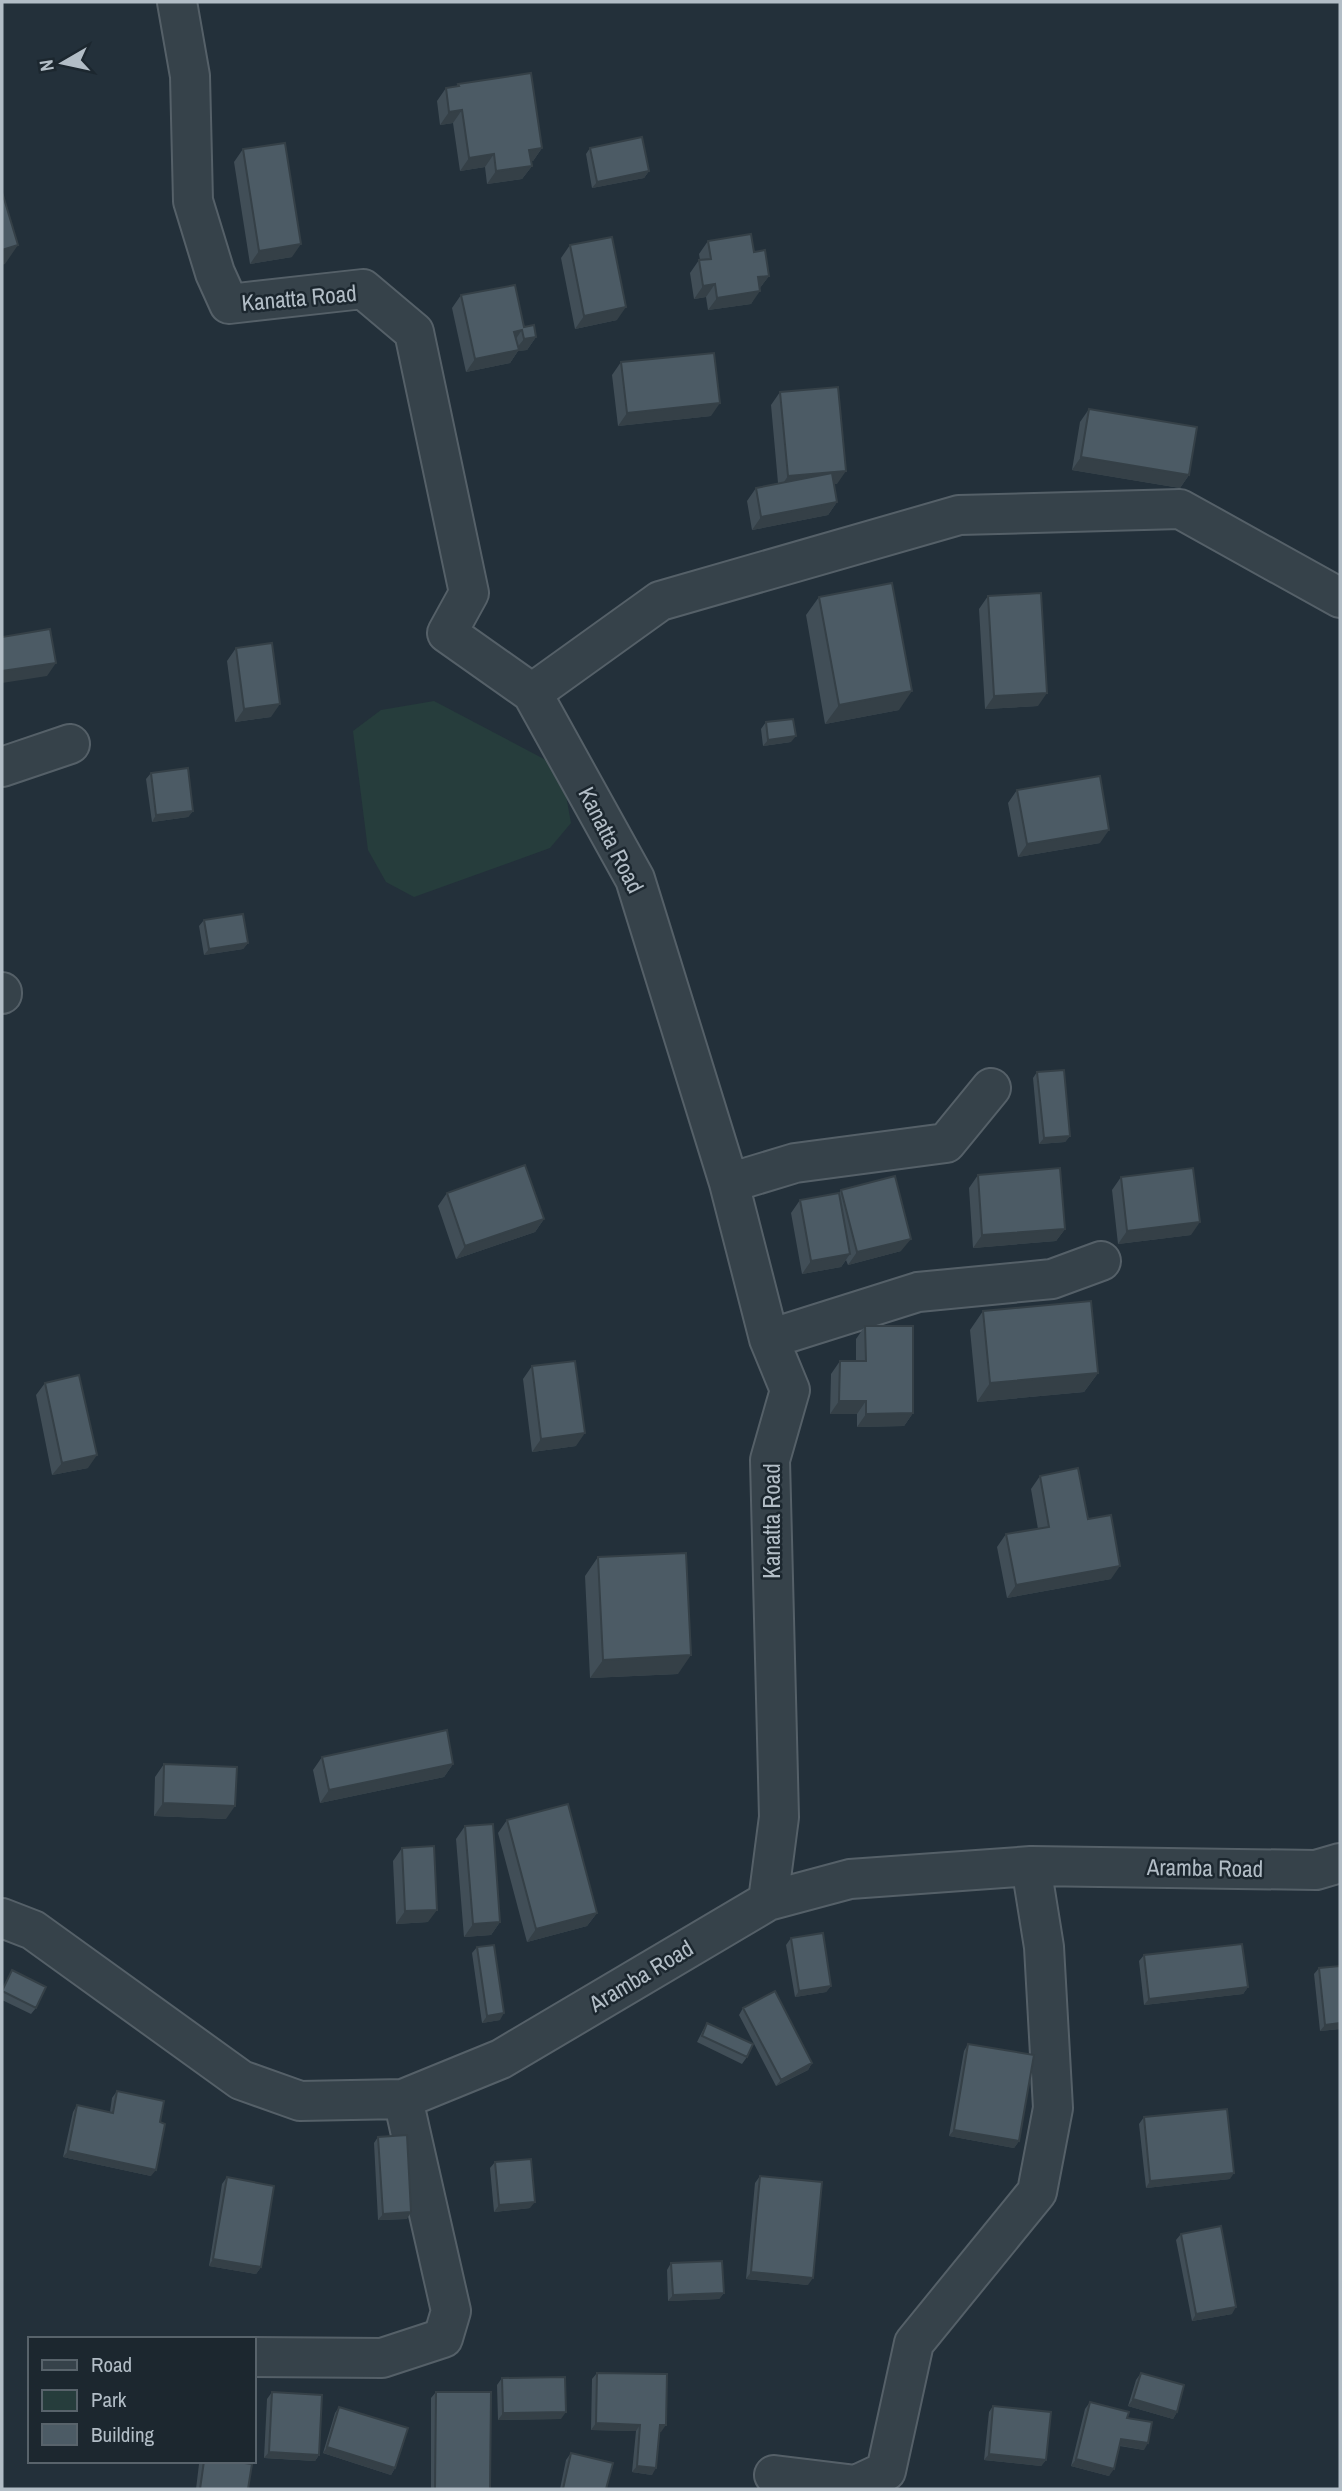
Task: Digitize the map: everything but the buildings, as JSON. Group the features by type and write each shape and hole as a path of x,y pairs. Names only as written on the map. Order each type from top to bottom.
{"street":[{"name":"Kanatta Road","path":"177,2 190,76 193,201 215,274 229,304 363,289 414,332 469,593 447,633 532,692 635,879 729,1183 769,1339 790,1390 769,1460 779,1817 768,1901"},
{"path":"532,692 660,601 959,515 1180,509 1340,598"},
{"path":"2,766 70,744"},
{"path":"729,1183 795,1163 946,1143 991,1088"},
{"path":"769,1339 918,1292 1052,1279 1101,1261"},
{"name":"Aramba Road","path":"2,1918 33,1930 241,2080 300,2101 403,2099 501,2059 768,1901 850,1879 1031,1866 1316,1870 1340,1863"},
{"path":"774,2475 856,2484 886,2471 914,2343 1037,2192 1053,2108 1044,1947 1031,1866"},
{"path":"256,2357 382,2358 443,2338 451,2311 403,2099"}],"green space":[{"path":"434,701 561,768 571,823 550,848 414,897 386,882 368,850 353,731 381,710"}]}
